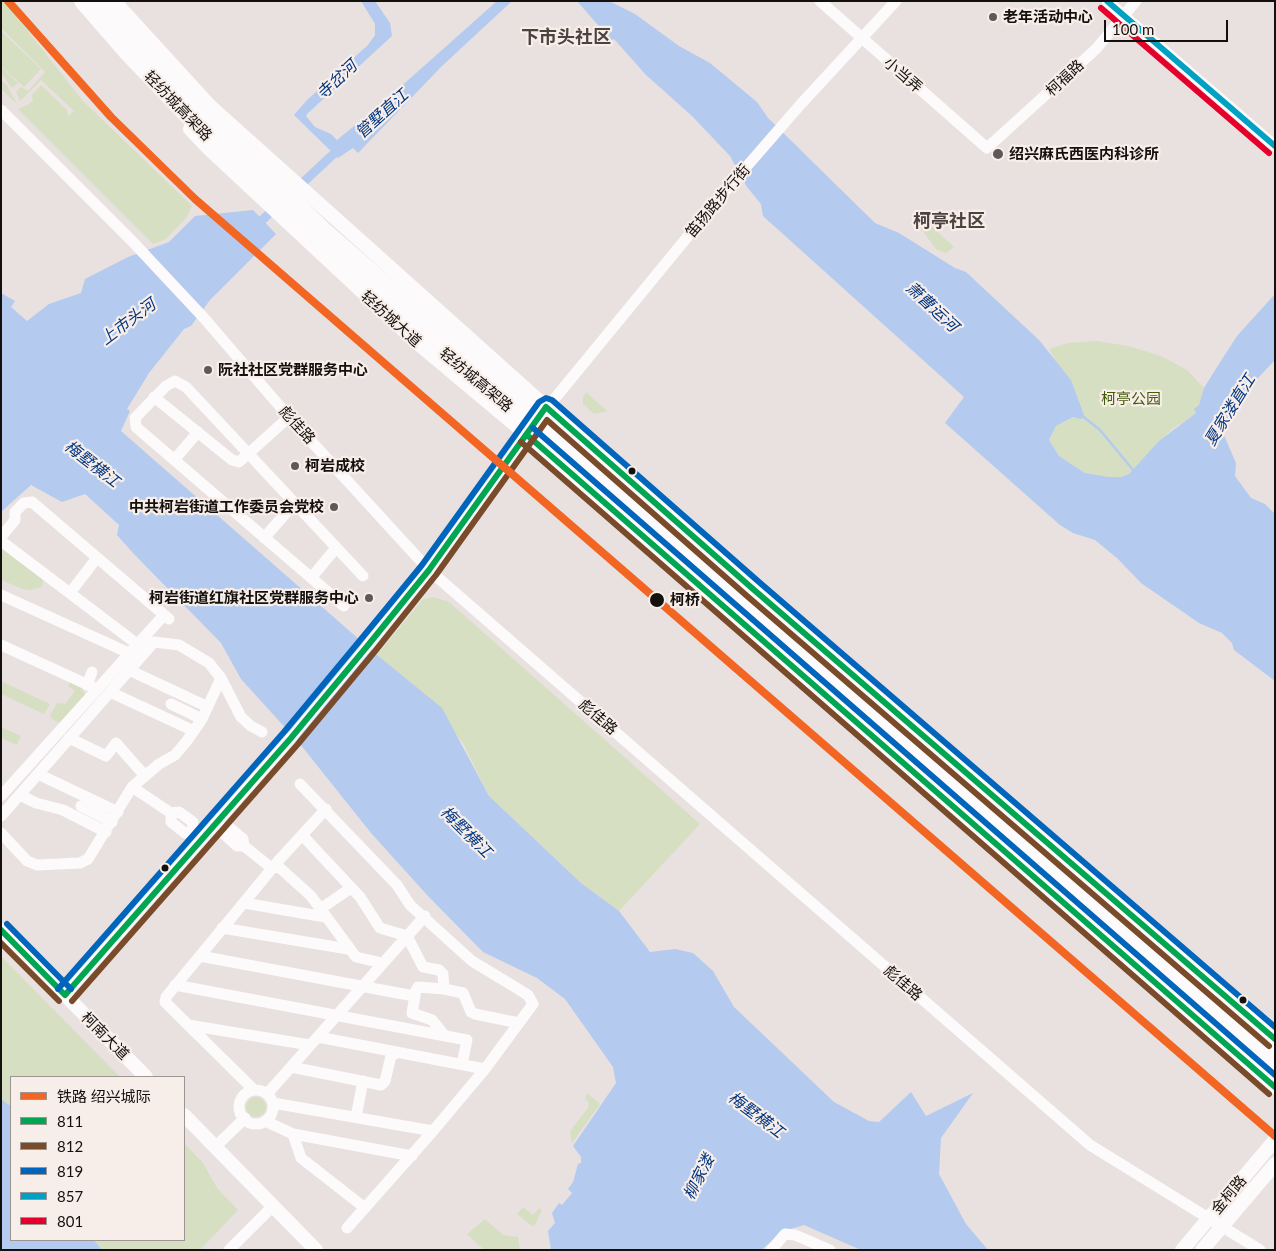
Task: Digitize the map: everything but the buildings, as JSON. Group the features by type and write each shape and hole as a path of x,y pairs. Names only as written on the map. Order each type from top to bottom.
{"highway":[{"name":"轻纺城高架路","path":"82,1 127,53 194,123 399,316 619,501 1275,1073"},
{"name":"轻纺城高架路","path":"100,1 205,114 324,230 1275,1053"}],"main road":[{"name":"轻纺城大道","path":"73,1 209,149 416,342 527,435 1275,1086"},
{"path":"114,1 210,106 546,408 760,596 1275,1039"},
{"name":"柯南大道","path":"1,930 145,1076"},
{"path":"185,1116 316,1250"},
{"name":"金柯路","path":"1182,1250 1275,1140"},
{"name":"金柯路","path":"1202,1250 1275,1164"}],"street":[{"name":"小当弄","path":"820,1 987,148"},
{"name":"笛扬路步行街","path":"65,995 203,839 220,826 429,570 546,408 721,196 801,104 896,1"},
{"path":"1107,1 1275,146"},
{"name":"柯福路","path":"987,148 1096,49 1136,1"},
{"name":"彪佳路","path":"1,110 132,241 204,318 289,417 429,570 1090,1146 1260,1250"},
{"path":"344,606 136,428 135,418 166,386 175,381 186,387 363,576"},
{"path":"154,397 232,460 239,462 289,417"},
{"path":"174,460 198,432"},
{"path":"1,796 92,687 167,617 96,559 32,502 24,503 14,512 15,520 1,539 137,644"},
{"path":"264,538 294,504"},
{"path":"311,578 336,548"},
{"path":"70,593 96,559"},
{"path":"1,595 128,653"},
{"path":"1,816 154,642 179,645 210,663 221,678 241,717 251,726 262,732"},
{"path":"1,644 92,687"},
{"path":"129,670 208,707"},
{"path":"92,672 92,687"},
{"path":"1,833 27,861 37,865 49,866 80,863 88,859 132,788 159,764 175,755 194,731 202,719 221,678"},
{"path":"110,692 194,731"},
{"path":"171,704 202,719"},
{"path":"70,738 106,756 116,743 145,776"},
{"path":"38,774 115,817"},
{"path":"300,784 397,885 410,905 425,916 472,961 528,995 533,1004 484,1069 412,1156 347,1228"},
{"path":"132,788 171,813 179,812 193,822 192,830 203,839"},
{"path":"20,795 36,803 63,810 106,832"},
{"path":"80,806 115,817"},
{"path":"326,809 278,860 175,985 166,997 165,1002 254,1090 270,1098 432,1131"},
{"path":"220,826 224,834 238,846 244,846 269,866 280,868 311,896 356,958 382,963"},
{"path":"302,835 351,888 380,928 406,936 423,967 439,970 443,974 444,990"},
{"path":"244,903 322,913 351,888"},
{"path":"254,1090 241,1099 240,1109 244,1118 254,1123 265,1121 272,1114 270,1098 291,1067 425,916"},
{"path":"222,928 348,949"},
{"path":"200,956 414,996"},
{"path":"175,985 467,1040 462,1064"},
{"path":"445,1036 432,1020 412,1013 414,996 418,987 463,993 471,1012 519,1023"},
{"path":"188,1024 398,1052 484,1069"},
{"path":"291,1067 382,1085 385,1081 391,1056 398,1052"},
{"path":"356,1117 363,1081"},
{"path":"215,1147 244,1118"},
{"path":"265,1121 293,1134 412,1156"},
{"path":"293,1134 300,1158 365,1208"},
{"path":"228,1250 274,1206"},
{"path":"771,1250 785,1234 795,1235 830,1250"}],"green space":[{"path":"1,1 4,1 83,101 192,206 186,218 166,239 153,244 18,109 33,101 32,95 41,85 67,110 68,116 74,111 41,80 20,101 16,92 21,87 28,91 45,72 1,28"},
{"path":"1,31 41,69 24,87 1,66"},
{"path":"1,67 18,83 12,88 1,73"},
{"path":"1,81 6,84 17,104 1,89"},
{"path":"927,222 954,247 946,253 937,250 921,229"},
{"name":"柯亭公园","path":"1097,341 1128,346 1161,356 1187,370 1204,388 1197,413 1171,430 1129,474 1121,477 1095,477 1085,473 1059,456 1049,440 1056,426 1074,417 1071,380 1058,365 1049,349 1068,343"},
{"path":"586,392 607,411 594,414 583,404 583,397"},
{"path":"1,549 6,549 43,579 42,587 31,590 23,589 1,580"},
{"path":"434,597 449,602 700,824 619,911 581,883 489,796 462,741 377,655 423,599"},
{"path":"71,681 79,684 85,695 60,723 52,719 50,715 57,703 65,704 75,691 68,686"},
{"path":"3,682 50,704 44,714 1,694"},
{"path":"1,727 21,736 17,745 1,738"},
{"path":"1,956 119,1076 10,1076 10,1105 1,1099"},
{"path":"587,1093 600,1104 572,1143 570,1131 588,1108 589,1103 585,1098"},
{"path":"256,1097 263,1100 266,1107 263,1114 256,1117 249,1114 246,1107 249,1100"},
{"path":"185,1144 203,1163 217,1188 238,1210 200,1250 102,1250 95,1241 185,1241"},
{"path":"523,1207 533,1215 539,1208 542,1210 535,1225 532,1226 517,1214"},
{"path":"485,1219 503,1235 518,1237 520,1250 484,1250 467,1234"}],"water":[{"name":"寺岔河","path":"361,1 375,1 390,23 392,36 307,114 306,116 315,127 331,134 337,140 387,99 497,1 512,1 442,66 358,153 353,148 338,158 294,115 306,101 368,45 375,35 375,24"},
{"path":"577,1 609,1 635,14 679,46 710,63 757,102 768,118 875,223 899,233 955,268 966,272 1039,340 1071,380 1084,415 1081,419 1073,417 1056,426 1049,440 1059,456 1085,473 1108,477 1121,477 1129,474 1159,441 1196,413 1194,409 1199,405 1204,388 1237,336 1275,294 1275,360 1259,377 1223,433 1236,463 1235,476 1251,498 1265,504 1275,514 1275,681 1234,650 1232,643 1222,633 1199,623 1141,583 1118,559 1095,540 1073,533 1060,525 945,423 964,397 763,216 761,204 747,187 730,156 692,116 646,75 614,39 611,40"},
{"path":"253,210 276,234 210,300 191,326 184,329 149,373 127,409 130,411 121,431 377,655 442,708 489,796 581,883 619,911 650,952 675,949 693,953 713,971 734,1007 834,1102 869,1121 879,1122 911,1092 926,1116 973,1093 941,1138 939,1174 966,1224 988,1250 861,1250 804,1225 784,1231 761,1250 551,1250 548,1231 555,1223 552,1213 559,1203 562,1205 572,1193 568,1189 573,1182 578,1164 581,1163 581,1157 573,1146 616,1083 613,1067 565,999 537,978 483,952 428,896 371,833 300,744 241,679 221,643 132,552 117,535 119,525 85,494 62,502 31,485 1,512 1,293 15,301 11,307 27,321 49,304 81,293 85,279 128,257 169,242 195,216"},
{"path":"1,1099 10,1105 10,1241 95,1241 102,1250 1,1250"}],"waterway":[{"name":"管墅直江","path":"296,189 341,147"},
{"name":"管墅直江","path":"257,225 277,206"},
{"path":"1081,415 1100,430 1134,471"}],"rail line":[{"name":"绍兴城际","path":"8,1 111,117 195,199 1275,1136"}],"transit line":[{"name":"857","path":"1107,1 1275,146"},
{"name":"801","path":"1101,8 1269,153"},
{"name":"819","path":"58,989 284,732 362,638 422,565 539,402 546,398 552,400 759,582 1275,1027"},
{"name":"811","path":"65,995 291,738 369,644 429,570 546,407 753,589 1275,1039"},
{"name":"812","path":"72,1001 298,744 376,650 436,575 547,420 747,596 1269,1046"},
{"name":"819","path":"533,428 1275,1075"},
{"name":"811","path":"527,435 1275,1087"},
{"name":"812","path":"521,442 1269,1094"},
{"name":"819","path":"7,924 71,989"},
{"name":"811","path":"1,930 65,995"},
{"name":"812","path":"1,943 59,1001"}],"place":[{"name":"老年活动中心","path":"993,17"},
{"name":"绍兴麻氏西医内科诊所","path":"998,154"},
{"name":"阮社社区党群服务中心","path":"208,370"},
{"name":"柯岩成校","path":"295,466"},
{"name":"中共柯岩街道工作委员会党校","path":"334,507"},
{"name":"柯岩街道红旗社区党群服务中心","path":"369,598"},
{"name":"柯桥","path":"657,600"}],"district":[{"name":"下市头社区","path":"566,37"},
{"name":"柯亭社区","path":"949,221"}],"water label":[{"name":"萧曹运河","path":"932,307"},
{"name":"上市头河","path":"128,322"},
{"name":"夏家溇直江","path":"1230,410"},
{"name":"梅墅横江","path":"92,464"},
{"name":"梅墅横江","path":"466,832"},
{"name":"梅墅横江","path":"756,1115"},
{"name":"柳家溇","path":"699,1177"}]}
